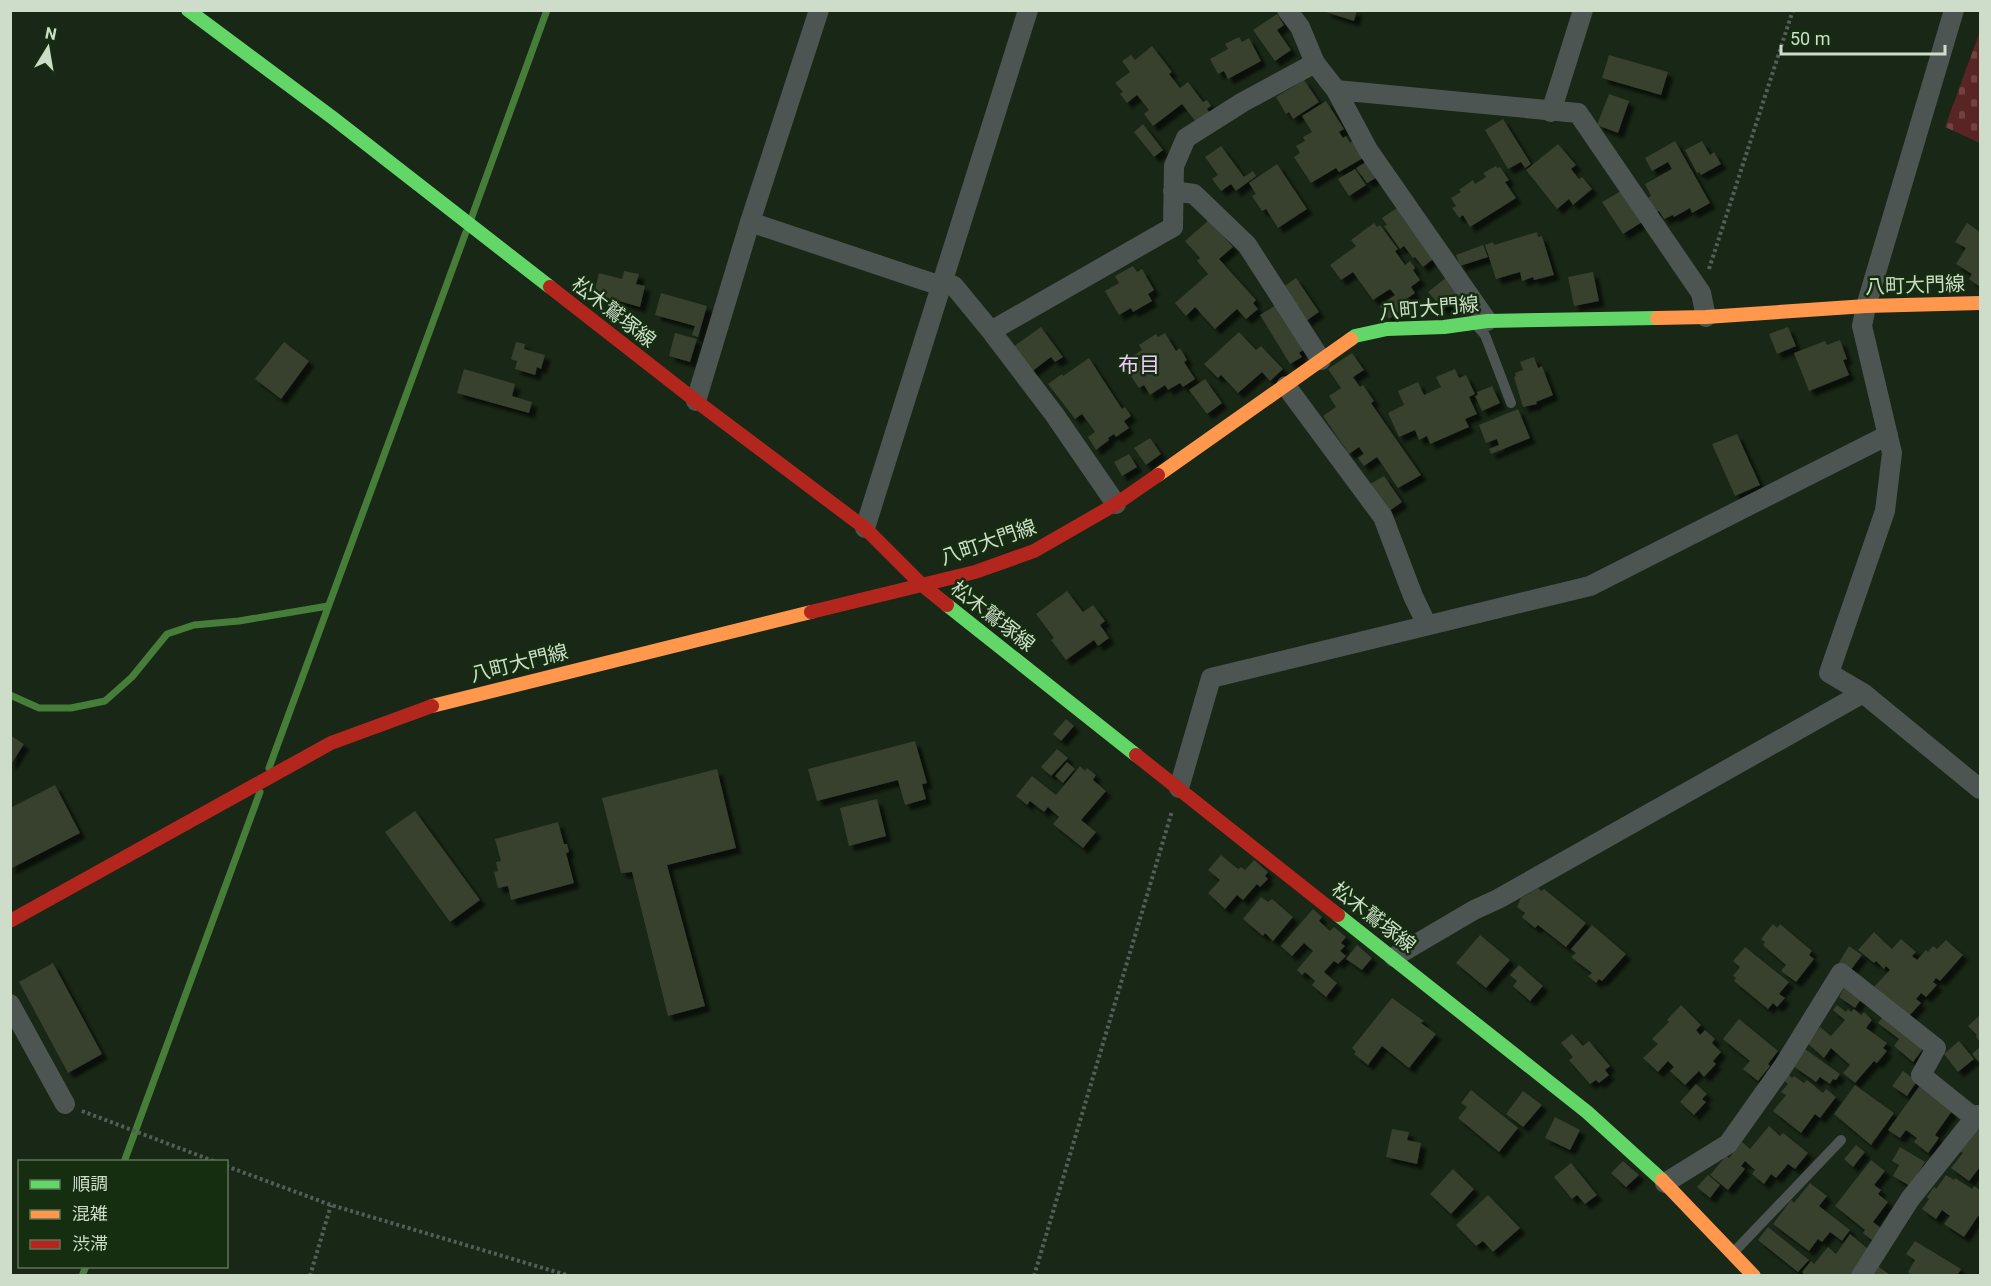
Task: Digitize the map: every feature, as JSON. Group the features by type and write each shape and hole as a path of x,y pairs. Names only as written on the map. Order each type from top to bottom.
{"main road":[{"name":"松木鷲塚線","path":"188,10 333,118 696,401 865,528 921,584 1587,1112 1665,1183 1754,1275"},
{"name":"八町大門線","path":"10,921 331,743 434,705 975,572 1034,551 1116,504 1355,336 1387,329 1444,327 1480,322 1706,317 1866,306 1980,303"}],"street":[{"path":"696,401 750,222 819,10"},
{"path":"865,528 1028,10"},
{"path":"1287,10 1302,19 1315,63 1336,90 1368,150 1480,322"},
{"path":"1551,112 1583,10"},
{"path":"1954,10 1862,326 1892,453 1885,511 1829,673 1863,693 1980,789"},
{"path":"991,332 1173,227 1174,166 1186,138 1243,102 1315,63"},
{"path":"1336,90 1578,113 1701,293 1706,317"},
{"path":"1173,191 1194,194 1247,245 1321,360"},
{"path":"750,222 941,284 954,286 1054,414 1116,504"},
{"path":"1286,386 1383,517 1413,596 1427,625"},
{"path":"1179,788 1211,678 1590,586 1888,435"},
{"path":"1394,957 1473,910 1498,899 1863,693"},
{"path":"1665,1183 1728,1144 1784,1065 1841,973 1936,1048 1921,1075 1972,1116 1979,1115"},
{"path":"10,1004 65,1104"},
{"path":"1861,1275 1910,1199 1979,1115"}],"lane":[{"path":"1480,322 1511,403"},
{"path":"1732,1253 1840,1140"}],"path":[{"path":"1701,293 1793,10"},
{"path":"1035,1275 1179,788"},
{"path":"65,1104 213,1160"},
{"path":"228,1167 332,1205 570,1275"},
{"path":"310,1275 332,1205"}],"green space":[{"path":"1980,31 1980,143 1945,127"}],"building":[{"path":"1326,10 1357,10 1354,21 1326,12"},
{"path":"1277,14 1284,25 1277,30 1291,50 1275,61 1253,30"},
{"path":"1239,37 1242,42 1249,38 1261,61 1228,79 1224,71 1218,74 1210,59 1228,49 1225,44"},
{"path":"1152,46 1172,72 1169,74 1180,88 1188,82 1203,102 1207,100 1211,106 1207,109 1209,112 1196,122 1182,104 1153,126 1144,114 1149,110 1137,95 1127,103 1120,94 1123,92 1115,83 1130,72 1122,61 1131,55 1135,60"},
{"path":"1609,55 1668,72 1661,95 1602,78"},
{"path":"1304,80 1319,102 1293,119 1289,112 1286,114 1276,97"},
{"path":"1609,94 1629,101 1618,133 1597,125"},
{"path":"1326,101 1344,129 1339,132 1343,138 1346,136 1350,143 1352,141 1363,158 1339,172 1336,168 1311,183 1294,157 1300,153 1296,146 1305,141 1303,137 1312,132 1302,116"},
{"path":"1503,119 1531,164 1525,168 1521,162 1508,169 1485,130"},
{"path":"1143,124 1163,150 1154,157 1134,132"},
{"path":"1675,141 1710,203 1692,213 1690,208 1674,217 1673,215 1664,219 1659,211 1654,213 1646,199 1651,196 1645,184 1672,169 1668,162 1652,171 1645,158"},
{"path":"1702,141 1710,155 1714,152 1721,164 1701,175 1697,173 1685,150"},
{"path":"1558,144 1576,165 1571,169 1592,189 1573,205 1569,199 1557,209 1526,170"},
{"path":"1221,146 1244,177 1253,171 1256,176 1236,191 1231,184 1221,191 1212,179 1218,175 1205,157"},
{"path":"1366,162 1376,178 1367,183 1356,168"},
{"path":"1277,164 1307,209 1278,228 1266,209 1262,211 1252,196 1256,194 1249,183"},
{"path":"1496,166 1500,167 1509,180 1505,182 1516,198 1470,227 1463,215 1459,218 1452,208 1456,206 1451,198 1473,180 1475,184 1486,177 1483,173"},
{"path":"1355,169 1366,185 1349,196 1338,179"},
{"path":"1621,191 1642,222 1623,234 1602,202"},
{"path":"1397,208 1433,259 1423,267 1404,246 1400,249 1384,226 1387,225 1382,218"},
{"path":"1209,220 1233,247 1219,259 1256,300 1253,303 1258,309 1246,319 1237,309 1215,329 1195,307 1186,316 1175,303 1208,274 1197,261 1200,258 1185,241"},
{"path":"1374,223 1377,227 1380,225 1398,249 1395,251 1405,265 1410,261 1420,280 1411,287 1415,293 1402,302 1405,307 1389,319 1380,306 1395,295 1390,289 1373,300 1353,272 1341,280 1330,265 1356,246 1351,240"},
{"path":"1967,223 1980,232 1980,287 1969,279 1972,274 1956,264 1966,248 1955,242"},
{"path":"1537,232 1538,237 1542,236 1554,275 1534,280 1533,277 1522,281 1520,272 1496,279 1485,245 1493,242 1494,245"},
{"path":"1483,245 1488,257 1460,266 1456,255"},
{"path":"1133,266 1137,272 1142,269 1154,290 1148,294 1152,301 1133,312 1131,308 1119,315 1105,291 1119,283 1115,276"},
{"path":"624,271 639,274 636,284 645,286 640,307 594,294 599,273 622,279"},
{"path":"1593,272 1599,301 1574,306 1568,277"},
{"path":"1447,277 1461,296 1443,309 1428,292"},
{"path":"1296,278 1319,312 1306,321 1283,287"},
{"path":"661,293 707,306 698,337 692,335 695,326 655,315"},
{"path":"1276,305 1303,350 1299,353 1302,357 1290,364 1260,315"},
{"path":"1041,327 1063,357 1055,362 1051,357 1031,372 1013,347"},
{"path":"1788,327 1796,346 1777,354 1769,334"},
{"path":"1239,332 1256,350 1261,346 1283,369 1270,381 1262,372 1238,393 1221,375 1218,378 1204,364"},
{"path":"675,333 697,339 690,362 669,356"},
{"path":"1165,333 1176,351 1180,348 1187,360 1184,362 1195,379 1183,387 1180,383 1168,390 1165,385 1150,395 1144,385 1139,388 1122,363 1142,350 1139,345 1156,334 1158,337"},
{"path":"1840,340 1847,359 1843,360 1849,375 1809,391 1794,353 1825,341 1827,345"},
{"path":"284,342 309,361 281,399 255,379"},
{"path":"516,342 525,344 524,349 545,355 541,369 537,367 535,375 515,369 517,361 511,359"},
{"path":"1352,353 1364,370 1353,377 1360,387 1363,385 1374,401 1371,403 1421,475 1398,488 1377,457 1364,466 1358,458 1364,454 1359,447 1349,454 1323,416 1336,407 1329,396 1341,388 1328,369"},
{"path":"1534,357 1538,368 1542,366 1553,395 1536,402 1537,404 1523,407 1514,377 1515,373 1523,370 1520,362"},
{"path":"1089,358 1122,409 1125,407 1131,416 1124,421 1129,428 1116,437 1114,434 1108,438 1109,440 1096,450 1088,437 1095,432 1082,414 1075,419 1048,384"},
{"path":"464,369 515,384 512,396 532,402 529,413 457,393"},
{"path":"1455,369 1459,378 1466,375 1475,394 1469,397 1477,414 1465,419 1469,427 1430,444 1427,436 1419,440 1415,430 1399,437 1388,413 1404,405 1398,391 1418,382 1424,395 1441,387 1436,377"},
{"path":"1205,379 1222,403 1207,414 1189,390"},
{"path":"1492,386 1500,403 1482,411 1475,396 1478,395 1477,392"},
{"path":"1518,409 1530,438 1491,454 1489,449 1499,445 1497,439 1486,443 1479,425"},
{"path":"1737,434 1760,485 1735,496 1712,444"},
{"path":"1150,438 1161,454 1146,465 1134,448"},
{"path":"1129,454 1137,467 1122,476 1114,462"},
{"path":"1384,476 1402,502 1388,512 1370,484"},
{"path":"1067,591 1083,612 1093,605 1105,621 1100,625 1109,638 1098,646 1094,640 1066,660 1051,640 1054,638 1036,614"},
{"path":"1066,719 1074,726 1061,741 1053,734"},
{"path":"10,735 24,744 10,766"},
{"path":"915,741 927,783 922,784 926,799 905,805 898,780 817,801 808,769"},
{"path":"1057,749 1068,758 1051,776 1041,767"},
{"path":"1067,762 1075,769 1063,783 1055,776"},
{"path":"1080,766 1085,771 1087,768 1096,775 1093,780 1106,791 1081,820 1096,832 1083,848 1053,824 1059,817 1048,807 1044,812 1030,801 1027,805 1016,796 1032,776 1056,795"},
{"path":"717,769 736,848 667,865 705,1006 668,1016 632,872 621,873 602,798"},
{"path":"55,785 80,833 10,869 10,808"},
{"path":"877,799 886,836 849,846 840,808"},
{"path":"415,811 480,900 450,922 385,832"},
{"path":"558,822 564,844 567,844 569,852 566,853 574,883 511,900 508,886 498,888 494,872 498,871 496,862 501,861 495,839"},
{"path":"1221,855 1238,869 1241,867 1245,870 1254,860 1268,872 1265,876 1268,879 1260,887 1257,884 1243,900 1237,895 1225,909 1208,893 1220,880 1208,870"},
{"path":"1538,888 1541,891 1544,889 1586,923 1566,947 1538,925 1535,928 1522,917 1525,913 1517,907 1521,898"},
{"path":"1261,897 1268,902 1272,899 1293,917 1273,941 1265,933 1263,936 1243,919"},
{"path":"1313,909 1322,917 1319,921 1330,931 1334,927 1346,937 1341,943 1345,946 1340,951 1346,956 1338,964 1334,961 1324,972 1337,983 1326,997 1312,985 1315,981 1305,972 1302,975 1297,970 1313,951 1304,943 1292,956 1281,946"},
{"path":"1773,924 1777,928 1780,924 1812,951 1809,955 1814,959 1796,982 1781,971 1786,965 1763,945 1765,942 1761,939"},
{"path":"1592,925 1626,954 1602,981 1599,979 1596,983 1588,976 1592,973 1571,957 1576,953 1571,949"},
{"path":"1874,932 1892,949 1901,939 1916,952 1912,956 1917,960 1926,950 1928,952 1933,946 1937,949 1946,940 1963,955 1940,981 1936,978 1933,982 1937,985 1926,997 1921,993 1916,999 1921,1003 1907,1018 1873,988 1890,970 1886,966 1884,969 1876,961 1874,963 1858,950"},
{"path":"1480,935 1510,960 1486,988 1456,963"},
{"path":"1357,945 1372,958 1362,970 1346,959"},
{"path":"1849,946 1862,955 1850,971 1838,964"},
{"path":"1745,947 1789,982 1779,994 1785,998 1777,1007 1773,1003 1768,1009 1734,981 1736,978 1733,976 1740,967 1733,961"},
{"path":"53,963 102,1054 68,1073 19,982"},
{"path":"1519,965 1543,986 1530,1001 1513,986 1517,981 1510,975"},
{"path":"1844,988 1861,999 1855,1008 1839,997"},
{"path":"1392,998 1424,1021 1421,1023 1436,1034 1409,1068 1382,1046 1368,1065 1354,1054 1356,1052 1352,1048"},
{"path":"1681,1005 1701,1025 1696,1030 1700,1035 1705,1030 1715,1039 1712,1043 1721,1052 1713,1061 1716,1064 1704,1077 1699,1071 1685,1085 1670,1071 1674,1067 1668,1061 1658,1072 1643,1058 1658,1044 1652,1039 1669,1022 1667,1020"},
{"path":"1837,1005 1846,1012 1848,1009 1851,1012 1854,1009 1861,1015 1864,1012 1872,1020 1866,1028 1887,1043 1883,1048 1887,1051 1877,1063 1874,1061 1855,1083 1843,1073 1850,1065 1831,1048 1824,1058 1807,1043 1820,1027 1831,1036 1845,1020 1833,1010"},
{"path":"1885,1014 1926,1045 1913,1062 1894,1046 1899,1039 1878,1023"},
{"path":"1980,1015 1980,1042 1968,1026"},
{"path":"1739,1019 1778,1051 1758,1081 1743,1069 1750,1061 1723,1039"},
{"path":"1572,1034 1583,1046 1589,1041 1610,1066 1605,1070 1609,1075 1599,1083 1596,1080 1590,1084 1569,1060 1573,1057 1561,1043"},
{"path":"1959,1041 1974,1059 1958,1072 1944,1054"},
{"path":"1980,1047 1980,1063 1972,1054"},
{"path":"1805,1049 1840,1074 1836,1080 1833,1079 1830,1084 1820,1077 1816,1082 1793,1066"},
{"path":"1903,1071 1917,1081 1907,1096 1892,1086"},
{"path":"1789,1075 1804,1083 1807,1080 1823,1093 1826,1089 1836,1097 1820,1118 1815,1114 1801,1133 1773,1111 1786,1095 1781,1092 1788,1084 1784,1081"},
{"path":"1696,1084 1707,1094 1702,1099 1706,1102 1694,1115 1680,1102"},
{"path":"1921,1084 1937,1095 1935,1099 1952,1111 1935,1135 1939,1138 1928,1153 1914,1142 1917,1138 1906,1130 1900,1138 1888,1130"},
{"path":"1855,1085 1894,1113 1871,1145 1834,1114"},
{"path":"1471,1090 1518,1128 1499,1152 1458,1118 1467,1107 1461,1103"},
{"path":"1523,1091 1542,1105 1523,1127 1506,1114"},
{"path":"1555,1117 1580,1130 1570,1150 1545,1138"},
{"path":"1769,1126 1780,1136 1783,1133 1808,1153 1795,1169 1788,1164 1776,1178 1771,1174 1764,1184 1752,1174 1755,1170 1745,1161 1741,1166 1745,1169 1728,1190 1710,1175 1726,1156 1729,1158 1742,1142 1750,1149"},
{"path":"1979,1128 1980,1167 1969,1181 1951,1168 1963,1153 1958,1150"},
{"path":"1392,1129 1409,1132 1407,1140 1421,1143 1417,1164 1386,1157"},
{"path":"1856,1145 1865,1152 1853,1167 1844,1159"},
{"path":"1900,1147 1925,1162 1910,1186 1893,1176 1899,1165 1892,1161"},
{"path":"1871,1160 1885,1171 1874,1185 1881,1190 1878,1194 1888,1202 1873,1222 1882,1229 1873,1241 1863,1233 1865,1230 1835,1206"},
{"path":"1623,1161 1639,1175 1626,1187 1611,1173"},
{"path":"1571,1163 1597,1195 1585,1204 1577,1195 1572,1199 1554,1177"},
{"path":"1453,1169 1474,1189 1451,1214 1430,1194"},
{"path":"1708,1175 1720,1185 1710,1198 1697,1187"},
{"path":"1946,1175 1972,1189 1974,1186 1980,1190 1980,1217 1978,1216 1964,1237 1944,1224 1950,1216 1942,1210 1936,1219 1922,1209 1934,1187 1936,1189"},
{"path":"1810,1183 1827,1196 1819,1206 1850,1230 1842,1241 1830,1232 1822,1242 1818,1239 1809,1251 1773,1224 1791,1200 1794,1203"},
{"path":"1488,1195 1520,1228 1493,1252 1483,1241 1476,1246 1456,1225"},
{"path":"1768,1227 1809,1260 1798,1272 1758,1240"},
{"path":"1850,1234 1868,1249 1850,1276 1806,1276 1802,1272 1811,1261 1814,1264 1828,1247 1836,1254"},
{"path":"1915,1241 1961,1269 1957,1276 1912,1276 1908,1272 1915,1260 1906,1254"},
{"path":"1876,1265 1892,1276 1868,1276"}],"waterway":[{"path":"471,219 547,10"},
{"path":"269,768 466,232"},
{"path":"10,695 39,708 71,708 105,701 132,677 167,634 194,625 239,621 328,606"},
{"path":"125,1160 260,792"},
{"path":"82,1276 85,1268"}],"traffic: fast":[{"path":"188,10 333,118 550,287"},
{"path":"1351,339 1355,336 1387,329 1444,327 1487,321 1657,318"},
{"path":"947,605 1136,755"},
{"path":"1338,915 1587,1112 1662,1180"}],"traffic: slow":[{"path":"1657,318 1706,317 1866,306 1980,303"},
{"path":"1158,475 1351,339"},
{"path":"432,706 811,612"},
{"path":"1662,1180 1754,1276"}],"traffic: jam":[{"path":"550,287 696,401 865,528 921,584 947,605"},
{"path":"811,612 975,572 1034,551 1116,504 1158,475"},
{"path":"10,921 331,743 432,706"},
{"path":"1136,755 1338,915"}],"district":[{"name":"布目","path":"1139,365"}]}
